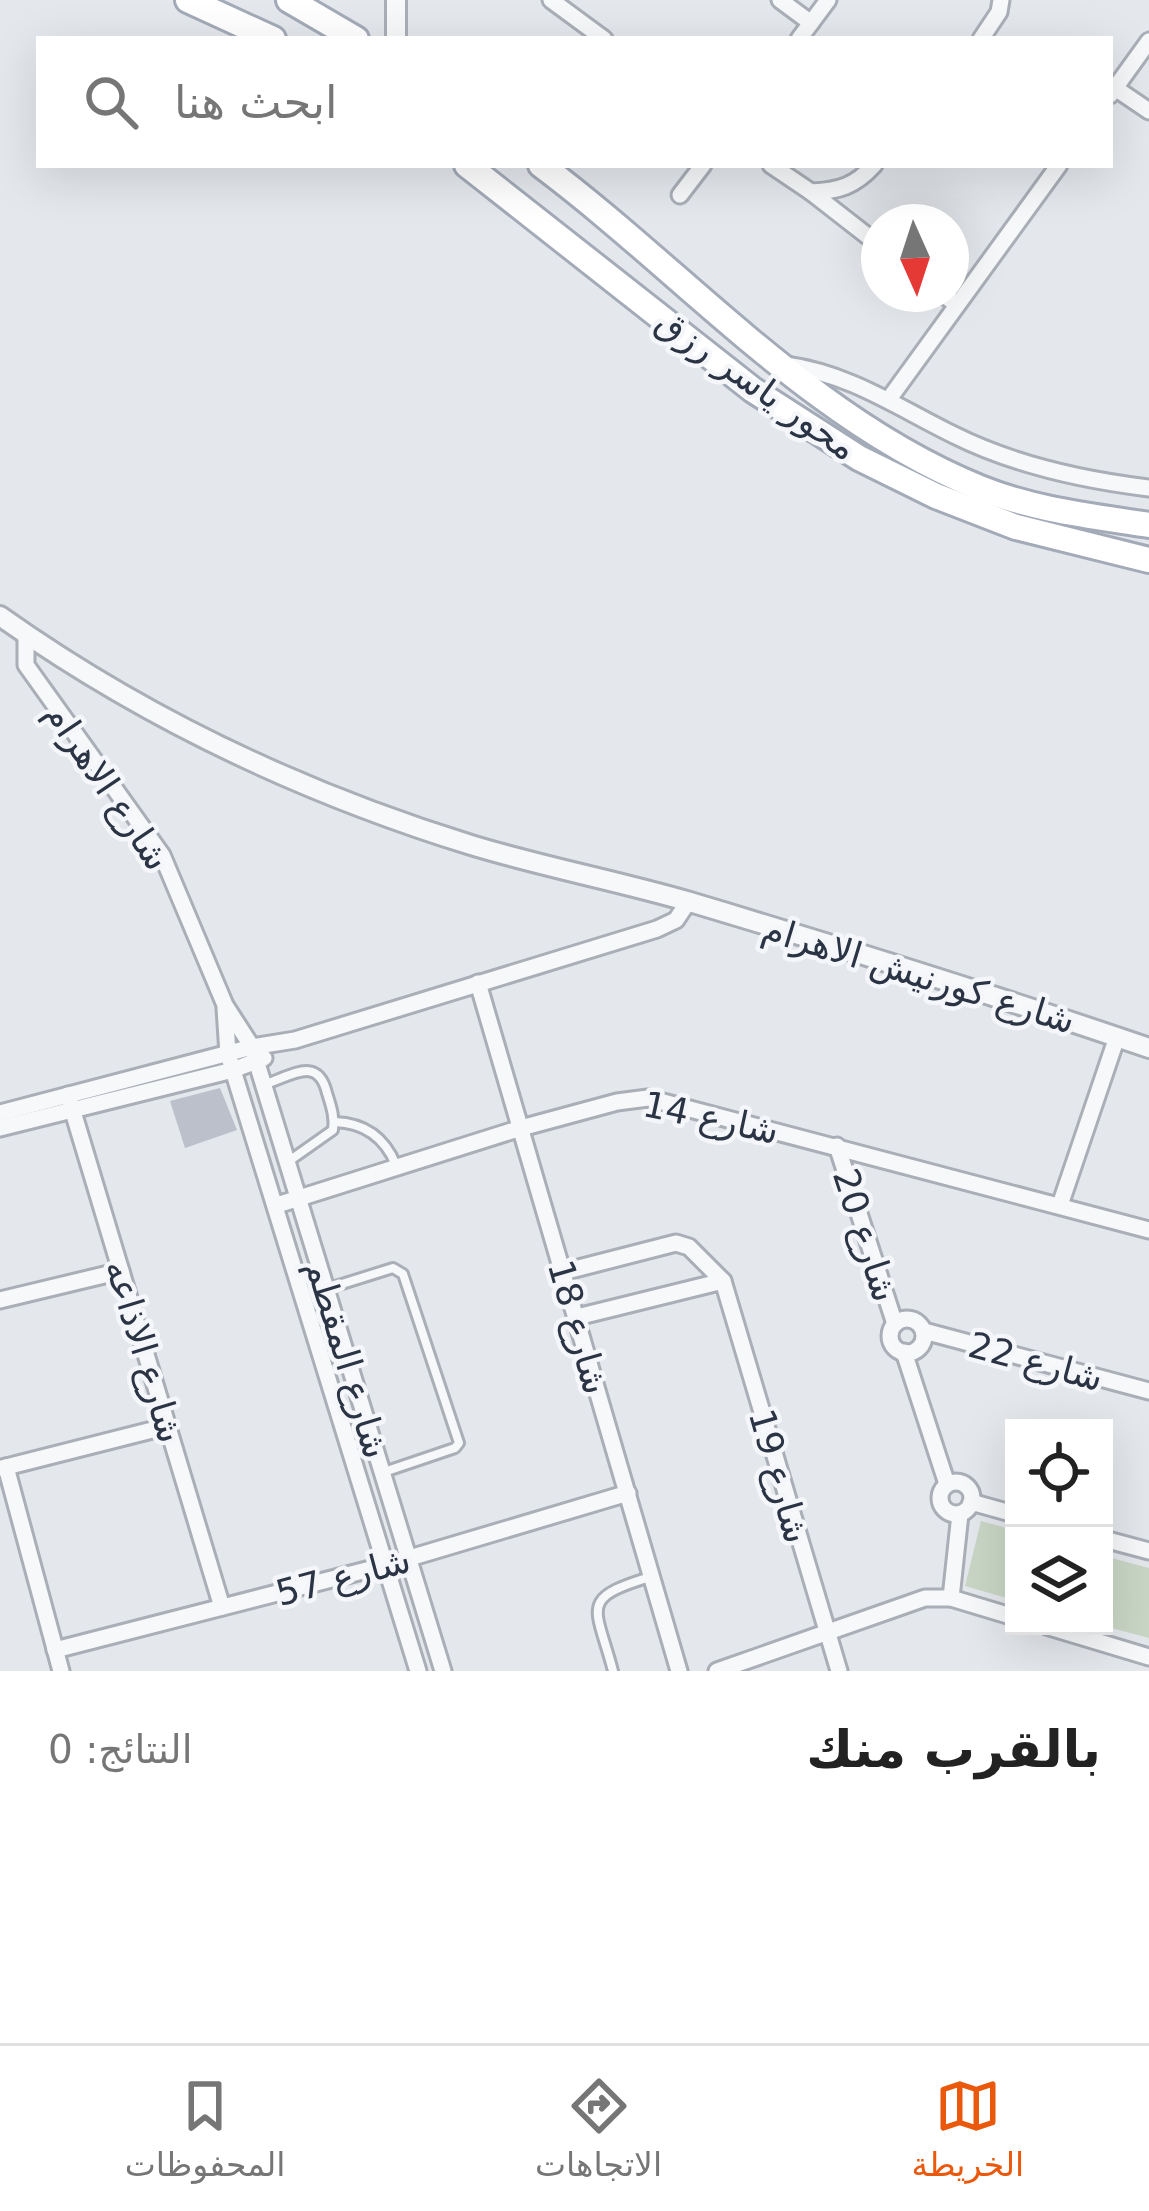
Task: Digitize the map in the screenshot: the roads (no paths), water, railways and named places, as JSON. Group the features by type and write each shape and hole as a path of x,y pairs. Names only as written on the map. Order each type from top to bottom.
{"main road":[{"path":"188,0 266,36"},
{"path":"296,1 351,36"},
{"name":"محور ياسر رزق","path":"471,168 753,390 823,437 897,478 976,513 1057,540 1149,560"},
{"name":"محور ياسر رزق","path":"545,168 780,364 902,448 963,480 1027,504 1149,525"}],"street":[{"path":"396,0 396,36"},
{"path":"551,0 600,36"},
{"path":"780,0 811,23"},
{"path":"801,36 828,0"},
{"path":"983,36 1001,0"},
{"path":"1149,41 1113,92 1149,111"},
{"path":"680,195 702,168"},
{"path":"775,168 861,231"},
{"path":"811,192 844,189 871,168"},
{"path":"969,289 1057,168"},
{"path":"890,399 952,312"},
{"path":"780,364 827,373 1012,458 1149,488"},
{"name":"شارع كورنيش الاهرام","path":"0,616 132,702 321,791 475,846 688,902 1149,1048"},
{"name":"شارع الاهرام","path":"26,634 23,655 31,674 162,855 225,1005 255,1055"},
{"path":"0,1113 71,1102 255,1055 667,926 688,902"},
{"name":"شارع 18","path":"478,983 680,1671"},
{"name":"شارع الاهرام","path":"225,1005 231,1062"},
{"path":"1060,1205 1117,1037"},
{"name":"شارع المقطم","path":"255,1055 443,1671"},
{"name":"شارع المقطم","path":"231,1062 418,1671"},
{"name":"شارع 14","path":"277,1205 521,1128 648,1098 1149,1230"},
{"path":"0,1128 71,1102"},
{"name":"شارع الاذاعه","path":"71,1102 222,1607"},
{"name":"شارع 20","path":"837,1146 895,1324"},
{"path":"563,1272 676,1243 689,1247 723,1281"},
{"path":"0,1300 121,1270"},
{"path":"577,1316 723,1281"},
{"name":"شارع 19","path":"723,1281 839,1671"},
{"path":"904,1352 922,1345 924,1331 908,1319 895,1324 892,1344 904,1352 947,1484"},
{"name":"شارع 22","path":"924,1331 1149,1391"},
{"path":"61,1671 3,1468 168,1426"},
{"path":"947,1484 964,1484 970,1490 950,1598"},
{"path":"947,1484 940,1503 948,1512 966,1508 1005,1513"},
{"name":"شارع 57","path":"55,1650 409,1559 628,1493"},
{"path":"1113,1541 1149,1551"},
{"path":"717,1671 925,1598 950,1598 1005,1614"},
{"path":"1076,1635 1149,1657"}],"lane":[{"path":"264,1085 309,1070 324,1080 335,1122 326,1138 287,1162"},
{"path":"335,1122 374,1134 397,1167"},
{"path":"326,1289 393,1268 404,1274 459,1443 382,1472"},
{"path":"613,1671 598,1615 599,1600 609,1589 652,1577"}]}
